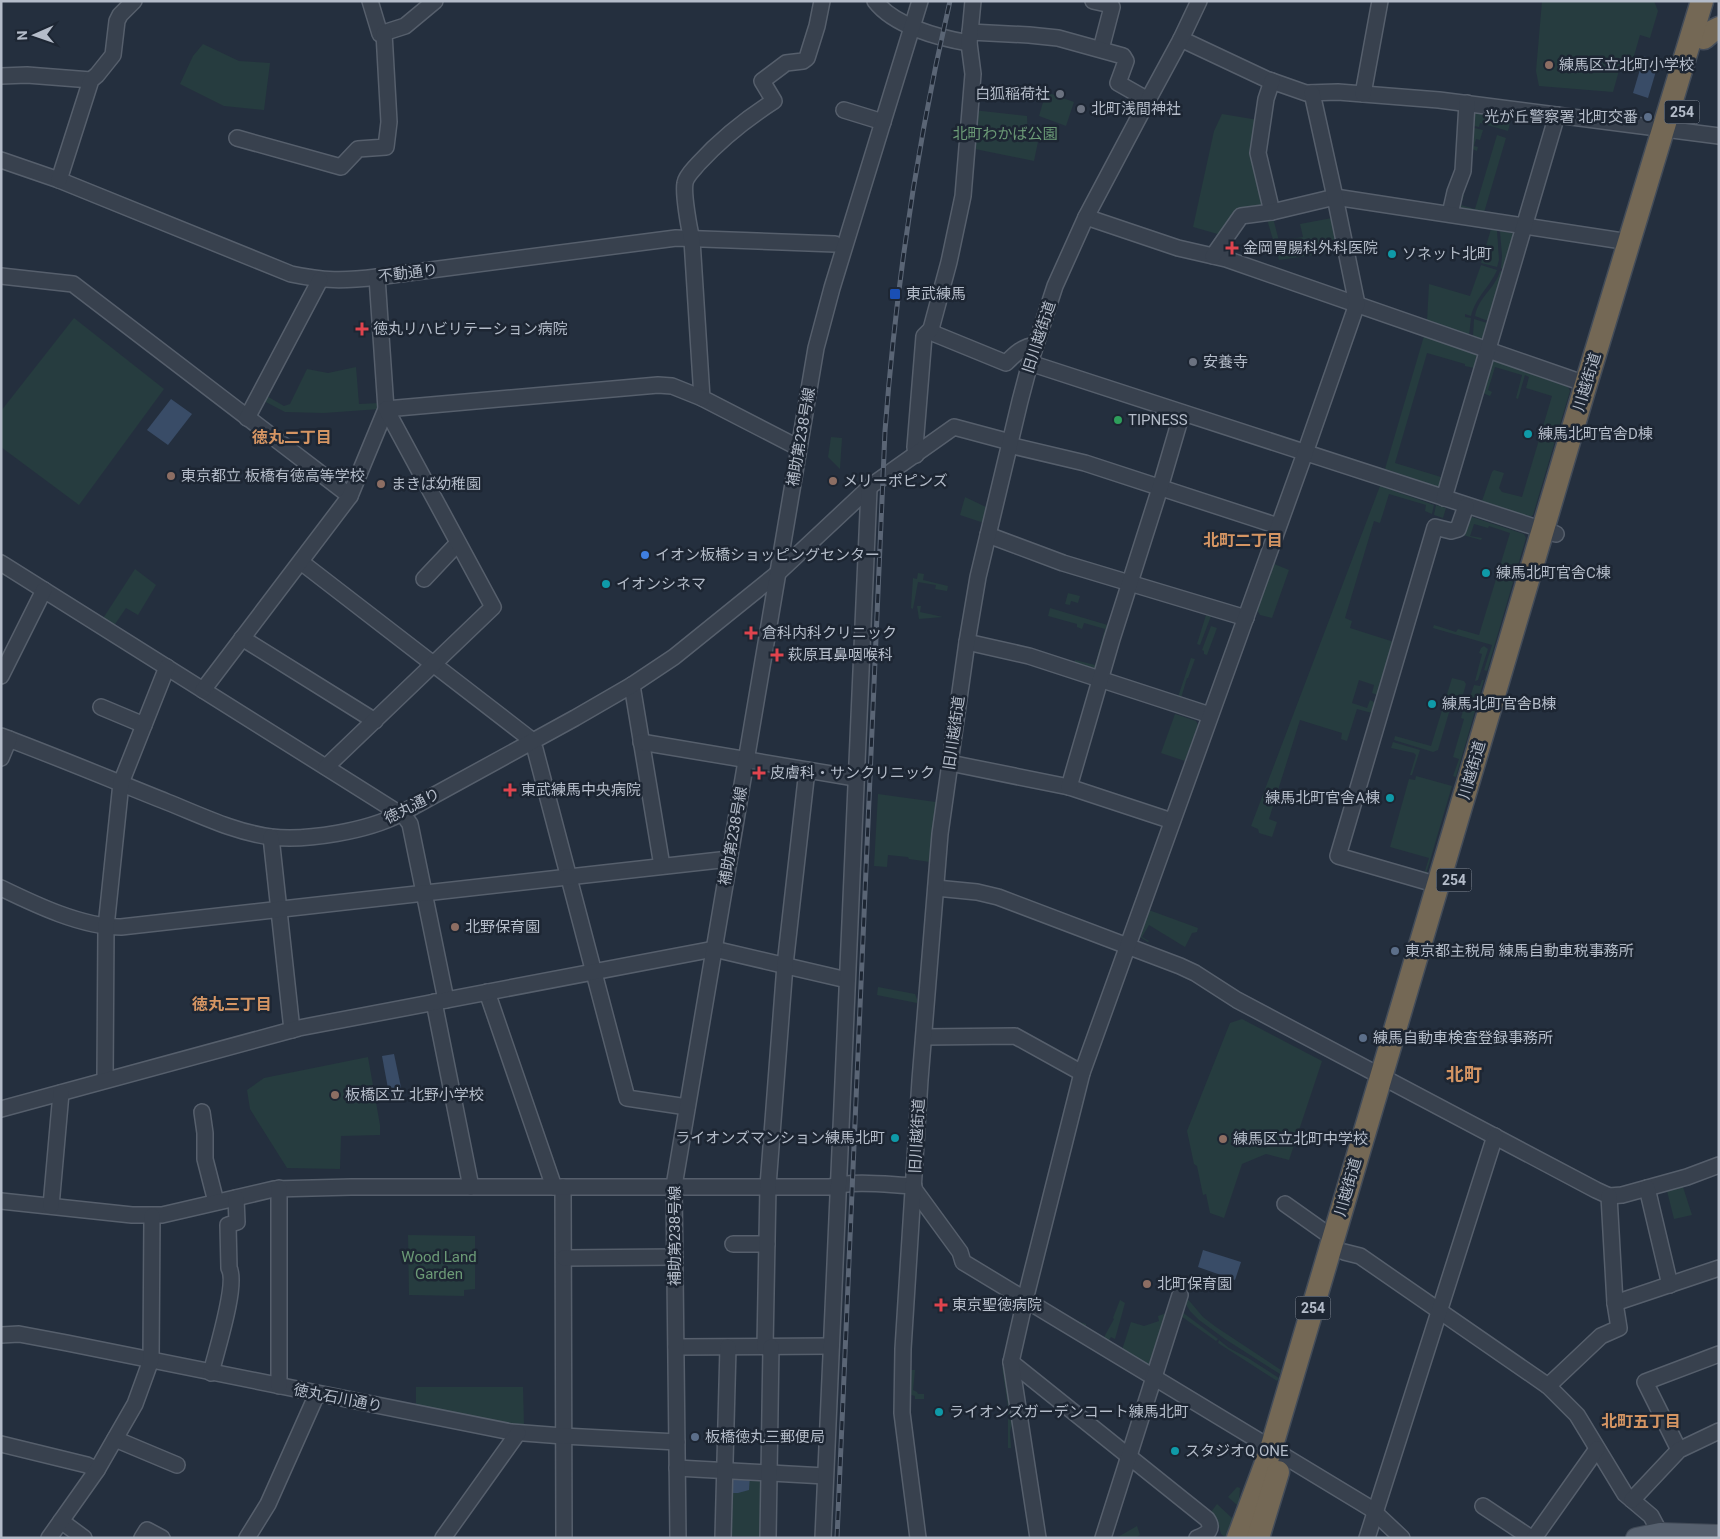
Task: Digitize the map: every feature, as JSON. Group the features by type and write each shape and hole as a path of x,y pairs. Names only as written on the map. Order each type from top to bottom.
{"highway":[{"name":"川越街道","path":"1258,1538 1277,1453 1549,532 1670,130 1702,1"},
{"name":"川越街道","path":"1388,1080 1438,885 1549,532 1586,384 1630,242 1670,130 1711,33 1715,1"},
{"name":"川越街道","path":"1238,1538 1277,1453"}],"main road":[{"path":"1636,1538 1660,1533 1719,1535"}],"street":[{"path":"59,180 91,80 114,52 117,21 120,15 134,1"},
{"path":"370,1 380,34 405,26 435,1"},
{"path":"702,398 692,240 689,228 685,182 691,172 725,136 774,101 762,81 786,63 804,61 807,58 817,26 822,1"},
{"path":"875,1 881,10 936,36 1058,38 1101,48 1124,57 1126,61 1118,83 1148,100"},
{"name":"補助第238号線","path":"678,1538 674,1186 816,348 920,1"},
{"path":"916,455 915,447 924,336 932,329 963,196 974,74 969,38 973,1"},
{"path":"1093,1 1111,5 1112,7 1101,48"},
{"name":"旧川越街道","path":"918,1538 902,1413 903,1349 940,834 978,577 1009,443 1030,363 1056,284 1086,217 1181,39 1199,1"},
{"path":"1363,94 1380,1"},
{"path":"237,138 341,167 358,149 386,147 389,122 384,32"},
{"path":"1181,39 1300,92 1363,94 1467,103 1719,136"},
{"path":"1,76 27,75 91,80"},
{"path":"1272,81 1266,99 1258,153 1272,212"},
{"path":"1038,1538 1011,1362 1082,1073 1357,304 1312,93"},
{"path":"1450,214 1455,192 1463,172 1467,103"},
{"path":"844,110 883,122"},
{"path":"1444,498 1557,115"},
{"name":"不動通り","path":"1,160 59,180 291,274 320,280 377,277 676,238 835,244"},
{"path":"1213,256 1241,216 1272,212 1335,197 1630,242"},
{"path":"1086,217 1178,248 1236,262 1586,384"},
{"path":"1,276 72,284 350,496"},
{"path":"326,767 493,607 386,409 377,277"},
{"path":"247,418 320,280"},
{"path":"932,329 935,334 1006,363 1017,351 1026,346 1036,345"},
{"path":"1030,363 1549,532"},
{"path":"386,409 658,385 672,386 702,398 799,448"},
{"path":"203,690 350,496 386,409"},
{"path":"1069,788 1100,679 1182,412"},
{"name":"徳丸通り","path":"5,737 232,828 271,837 309,836 378,824 400,814 532,742 632,685 674,657 778,573 882,478 954,427 1009,443"},
{"path":"1009,443 1085,463 1278,526"},
{"path":"823,1538 869,489"},
{"path":"1438,885 1338,856 1435,527 1451,531 1458,529 1466,506"},
{"path":"988,535 1062,563 1246,618"},
{"path":"424,579 458,543"},
{"path":"301,562 532,742 627,1098 687,1107"},
{"path":"1,563 405,817 410,824 424,893 471,1186"},
{"path":"1,676 5,661 44,590"},
{"path":"242,638 375,721"},
{"path":"967,642 1029,656 1210,715"},
{"path":"105,1080 106,927 121,783 167,667"},
{"path":"632,685 662,866"},
{"path":"101,707 144,725"},
{"path":"1,758 5,737"},
{"path":"641,742 855,778"},
{"path":"950,763 1069,788 1172,821"},
{"path":"768,1538 768,1186 785,966 807,770"},
{"path":"271,837 292,1030"},
{"path":"1,888 33,904 92,924 106,927 121,927 729,859"},
{"path":"936,888 977,892 998,897 1188,969 1237,1000 1609,1196 1622,1195 1687,1177 1719,1165"},
{"path":"1,1109 292,1030 714,949 847,980"},
{"path":"487,992 559,1187 564,1258 564,1538"},
{"path":"924,1038 1015,1036 1082,1073"},
{"path":"51,1206 61,1093"},
{"path":"202,1112 205,1133 205,1159 216,1202"},
{"path":"1367,1538 1495,1136"},
{"path":"1,1201 106,1213 152,1216 279,1188 471,1186 830,1187 838,1185 914,1187 960,1252 963,1262 1370,1508 1402,1538"},
{"path":"278,1386 279,1188"},
{"path":"1647,1188 1670,1285"},
{"path":"1548,1386 1602,1336 1619,1330 1620,1327 1614,1303 1609,1196"},
{"path":"211,1372 231,1291 228,1225 237,1222 236,1198"},
{"path":"1286,1204 1339,1245 1360,1256 1548,1386 1578,1415 1625,1494 1651,1516 1660,1533"},
{"path":"49,1538 97,1470 115,1439 135,1404 151,1360 152,1216"},
{"path":"733,1244 767,1244"},
{"path":"564,1258 675,1257"},
{"path":"1614,1303 1719,1268"},
{"path":"1103,1538 1180,1295"},
{"name":"徳丸石川通り","path":"1,1335 18,1334 518,1433 677,1442"},
{"path":"676,1347 831,1346"},
{"path":"724,1538 728,1347"},
{"path":"1679,1450 1645,1382 1719,1354"},
{"path":"1011,1362 1207,1519 1211,1524 1210,1531 1198,1538"},
{"path":"248,1538 268,1504 317,1394"},
{"path":"1632,1500 1679,1450 1719,1431"},
{"path":"443,1538 518,1433"},
{"path":"115,1439 177,1465"},
{"path":"1,1444 87,1465 97,1470"},
{"path":"1483,1506 1536,1535 1597,1448"},
{"path":"677,1468 825,1476"},
{"path":"61,1521 84,1538"},
{"path":"142,1538 146,1530 162,1538"}],"green space":[{"path":"1542,1 1654,1 1658,11 1650,38 1640,35 1630,70 1620,67 1613,92 1539,86 1536,71"},
{"path":"203,44 239,61 270,63 264,110 224,106 180,84 193,56"},
{"path":"1046,92 1074,102 1066,126 1039,116"},
{"name":"北町わかば公園","path":"973,110 1027,116 1028,139 1038,142 1034,161 970,148"},
{"path":"1475,111 1508,115 1511,119 1508,131 1480,123 1479,127 1470,125 1471,116"},
{"path":"1222,114 1258,120 1265,204 1263,208 1221,235 1193,227 1214,131"},
{"path":"1470,127 1483,130 1480,140 1476,139 1474,146 1478,147 1477,151 1470,148"},
{"path":"1497,135 1506,138 1483,216 1458,211 1460,194 1464,195 1461,205 1475,209"},
{"path":"1272,214 1279,241 1303,237 1300,224 1332,218 1341,251 1279,260 1266,216"},
{"path":"1491,229 1497,230 1499,260 1497,267 1481,263"},
{"path":"1500,231 1512,233 1513,235 1503,269 1501,268"},
{"path":"1481,265 1497,270 1476,303 1471,316 1465,314 1465,317 1471,318 1469,336 1427,321 1429,284 1470,296"},
{"path":"1500,271 1502,272 1488,321 1475,316 1480,303 1495,283"},
{"path":"74,318 164,389 79,505 1,447 1,411"},
{"path":"1474,319 1487,323 1481,340 1473,337"},
{"path":"1424,336 1476,354 1477,357 1474,368 1427,353 1395,463 1441,477 1439,486 1385,469"},
{"path":"1495,361 1568,387 1570,391 1533,515 1530,517 1482,501 1494,470 1504,473 1499,488 1502,492 1522,497 1552,396 1526,388 1529,377 1525,375 1518,399 1516,398 1522,375 1495,367 1488,390 1492,392 1490,396 1483,393 1492,362"},
{"path":"356,367 359,404 380,403 380,409 324,413 285,412 262,400 265,395 284,406 290,404 307,369 328,373"},
{"path":"831,437 842,438 840,469 828,457"},
{"path":"1380,486 1434,505 1432,514 1425,511 1426,505 1389,494 1380,523 1374,521 1345,618 1352,621 1350,628 1394,642 1378,695 1372,693 1374,685 1359,680 1352,703 1367,708 1370,700 1376,703 1372,713 1357,709 1347,741 1341,739 1342,733 1300,720 1269,819 1277,822 1272,837 1259,833 1258,829 1251,826"},
{"path":"965,497 988,508 984,523 960,515"},
{"path":"1436,505 1446,508 1443,518 1434,515"},
{"path":"1469,516 1524,534 1526,538 1487,671 1484,670 1492,645 1433,628 1434,625 1456,632 1458,629 1479,635 1510,533 1489,526 1488,528 1474,524 1470,536 1482,538 1481,540 1463,535"},
{"path":"1274,564 1289,570 1272,618 1260,615 1257,610"},
{"path":"135,569 156,585 138,615 126,608 113,627 102,620"},
{"path":"918,573 924,574 923,580 948,586 947,591 935,589 936,585 918,582 913,609 911,608 913,578 917,579"},
{"path":"1068,593 1080,596 1078,603 1071,601 1070,605 1065,604"},
{"path":"917,606 921,606 920,612 943,617 919,619"},
{"path":"1050,608 1111,626 1098,670 1092,673 1076,665 1075,660 1095,665 1105,629 1084,623 1082,629 1077,627 1077,624 1048,616"},
{"path":"1206,615 1211,616 1200,645 1197,644"},
{"path":"1211,626 1217,628 1207,655 1202,650"},
{"path":"1484,646 1488,649 1478,680 1475,681 1482,654 1479,653"},
{"path":"1191,658 1195,659 1181,698 1178,697"},
{"path":"1452,678 1464,681 1466,684 1459,709 1455,711 1450,709 1438,750 1433,752 1394,740 1395,736 1431,746"},
{"path":"1482,680 1484,680 1456,777 1453,776 1459,759 1453,757 1464,719 1461,718 1464,707 1467,707 1474,685 1480,686"},
{"path":"1175,714 1196,721 1198,725 1185,761 1161,753"},
{"path":"1393,742 1420,750 1412,775 1410,775 1416,755 1391,748"},
{"path":"1416,776 1452,786 1426,874 1424,874 1429,858 1390,847 1409,779 1415,780"},
{"path":"878,794 936,802 930,862 888,855 887,867 874,866"},
{"path":"1146,909 1198,928 1197,932 1192,933 1185,947 1149,925 1142,937 1148,942 1137,935"},
{"path":"878,987 915,994 917,1003 877,995"},
{"path":"1242,1019 1322,1061 1289,1160 1266,1154 1242,1164 1224,1218 1210,1213 1206,1194 1203,1195 1197,1166 1194,1164 1187,1131 1230,1023"},
{"path":"368,1057 380,1125 380,1135 341,1136 340,1169 287,1168 250,1109 247,1090 264,1078"},
{"path":"1683,1187 1692,1215 1674,1219 1667,1191"},
{"name":"Wood Land Garden","path":"408,1235 475,1236 475,1289 464,1290 464,1296 409,1295"},
{"path":"1186,1297 1203,1317 1281,1370 1280,1374 1199,1320 1185,1303"},
{"path":"1120,1300 1125,1303 1115,1339 1111,1337 1108,1342 1104,1342 1075,1323 1076,1321 1086,1324 1086,1329 1103,1339 1114,1319"},
{"path":"1182,1312 1218,1339 1216,1341 1181,1316"},
{"path":"1164,1314 1169,1316 1150,1368 1122,1350 1131,1322 1144,1326 1159,1321 1158,1316"},
{"path":"1219,1340 1279,1378 1277,1381 1218,1343"},
{"path":"1002,1367 1005,1367 1012,1424 1010,1432 1011,1448 1008,1448 1008,1407"},
{"path":"908,1370 915,1370 913,1390 918,1394 924,1394 924,1399 915,1399 915,1396 908,1394"},
{"path":"416,1387 523,1387 524,1425 511,1425 416,1405"},
{"path":"762,1476 761,1537 729,1536 728,1477"},
{"path":"1237,1487 1240,1488 1237,1505 1228,1497"},
{"path":"1217,1504 1233,1519 1226,1538 1221,1534 1217,1519 1211,1512"},
{"path":"1137,1526 1140,1535 1135,1538 1116,1538"}],"water":[{"path":"1644,56 1659,61 1648,98 1633,93"},
{"path":"171,399 192,414 168,445 147,430"},
{"path":"394,1054 402,1092 389,1094 382,1056"},
{"path":"1203,1250 1241,1262 1235,1280 1198,1267"},
{"path":"750,1475 749,1490 728,1493 728,1477"}],"railway":[{"path":"837,1538 885,431 895,323 909,215 927,108 950,1"}],"place":[{"name":"練馬区立北町小学校","path":"1549,65"},
{"name":"白狐稲荷社","path":"1060,94"},
{"name":"北町浅間神社","path":"1081,109"},
{"name":"光が丘警察署 北町交番","path":"1648,117"},
{"name":"金岡胃腸科外科医院","path":"1232,248"},
{"name":"ソネット北町","path":"1392,254"},
{"name":"東武練馬","path":"895,294"},
{"name":"徳丸リハビリテーション病院","path":"362,329"},
{"name":"安養寺","path":"1193,362"},
{"name":"TIPNESS","path":"1118,420"},
{"name":"練馬北町官舎D棟","path":"1528,434"},
{"name":"東京都立 板橋有徳高等学校","path":"171,476"},
{"name":"メリーポピンズ","path":"833,481"},
{"name":"まきば幼稚園","path":"381,484"},
{"name":"イオン板橋ショッピングセンター","path":"645,555"},
{"name":"練馬北町官舎C棟","path":"1486,573"},
{"name":"イオンシネマ","path":"606,584"},
{"name":"倉科内科クリニック","path":"751,633"},
{"name":"萩原耳鼻咽喉科","path":"777,655"},
{"name":"練馬北町官舎B棟","path":"1432,704"},
{"name":"皮膚科・サンクリニック","path":"759,773"},
{"name":"東武練馬中央病院","path":"510,790"},
{"name":"練馬北町官舎A棟","path":"1390,798"},
{"name":"北野保育園","path":"455,927"},
{"name":"東京都主税局 練馬自動車税事務所","path":"1395,951"},
{"name":"練馬自動車検査登録事務所","path":"1363,1038"},
{"name":"板橋区立 北野小学校","path":"335,1095"},
{"name":"ライオンズマンション練馬北町","path":"895,1138"},
{"name":"練馬区立北町中学校","path":"1223,1139"},
{"name":"北町保育園","path":"1147,1284"},
{"name":"東京聖徳病院","path":"941,1305"},
{"name":"ライオンズガーデンコート練馬北町","path":"939,1412"},
{"name":"板橋徳丸三郵便局","path":"695,1437"},
{"name":"スタジオQ ONE","path":"1175,1451"}],"district":[{"name":"徳丸二丁目","path":"292,437"},
{"name":"北町二丁目","path":"1243,540"},
{"name":"徳丸三丁目","path":"232,1004"},
{"name":"北町","path":"1464,1075"},
{"name":"北町五丁目","path":"1641,1421"}]}
